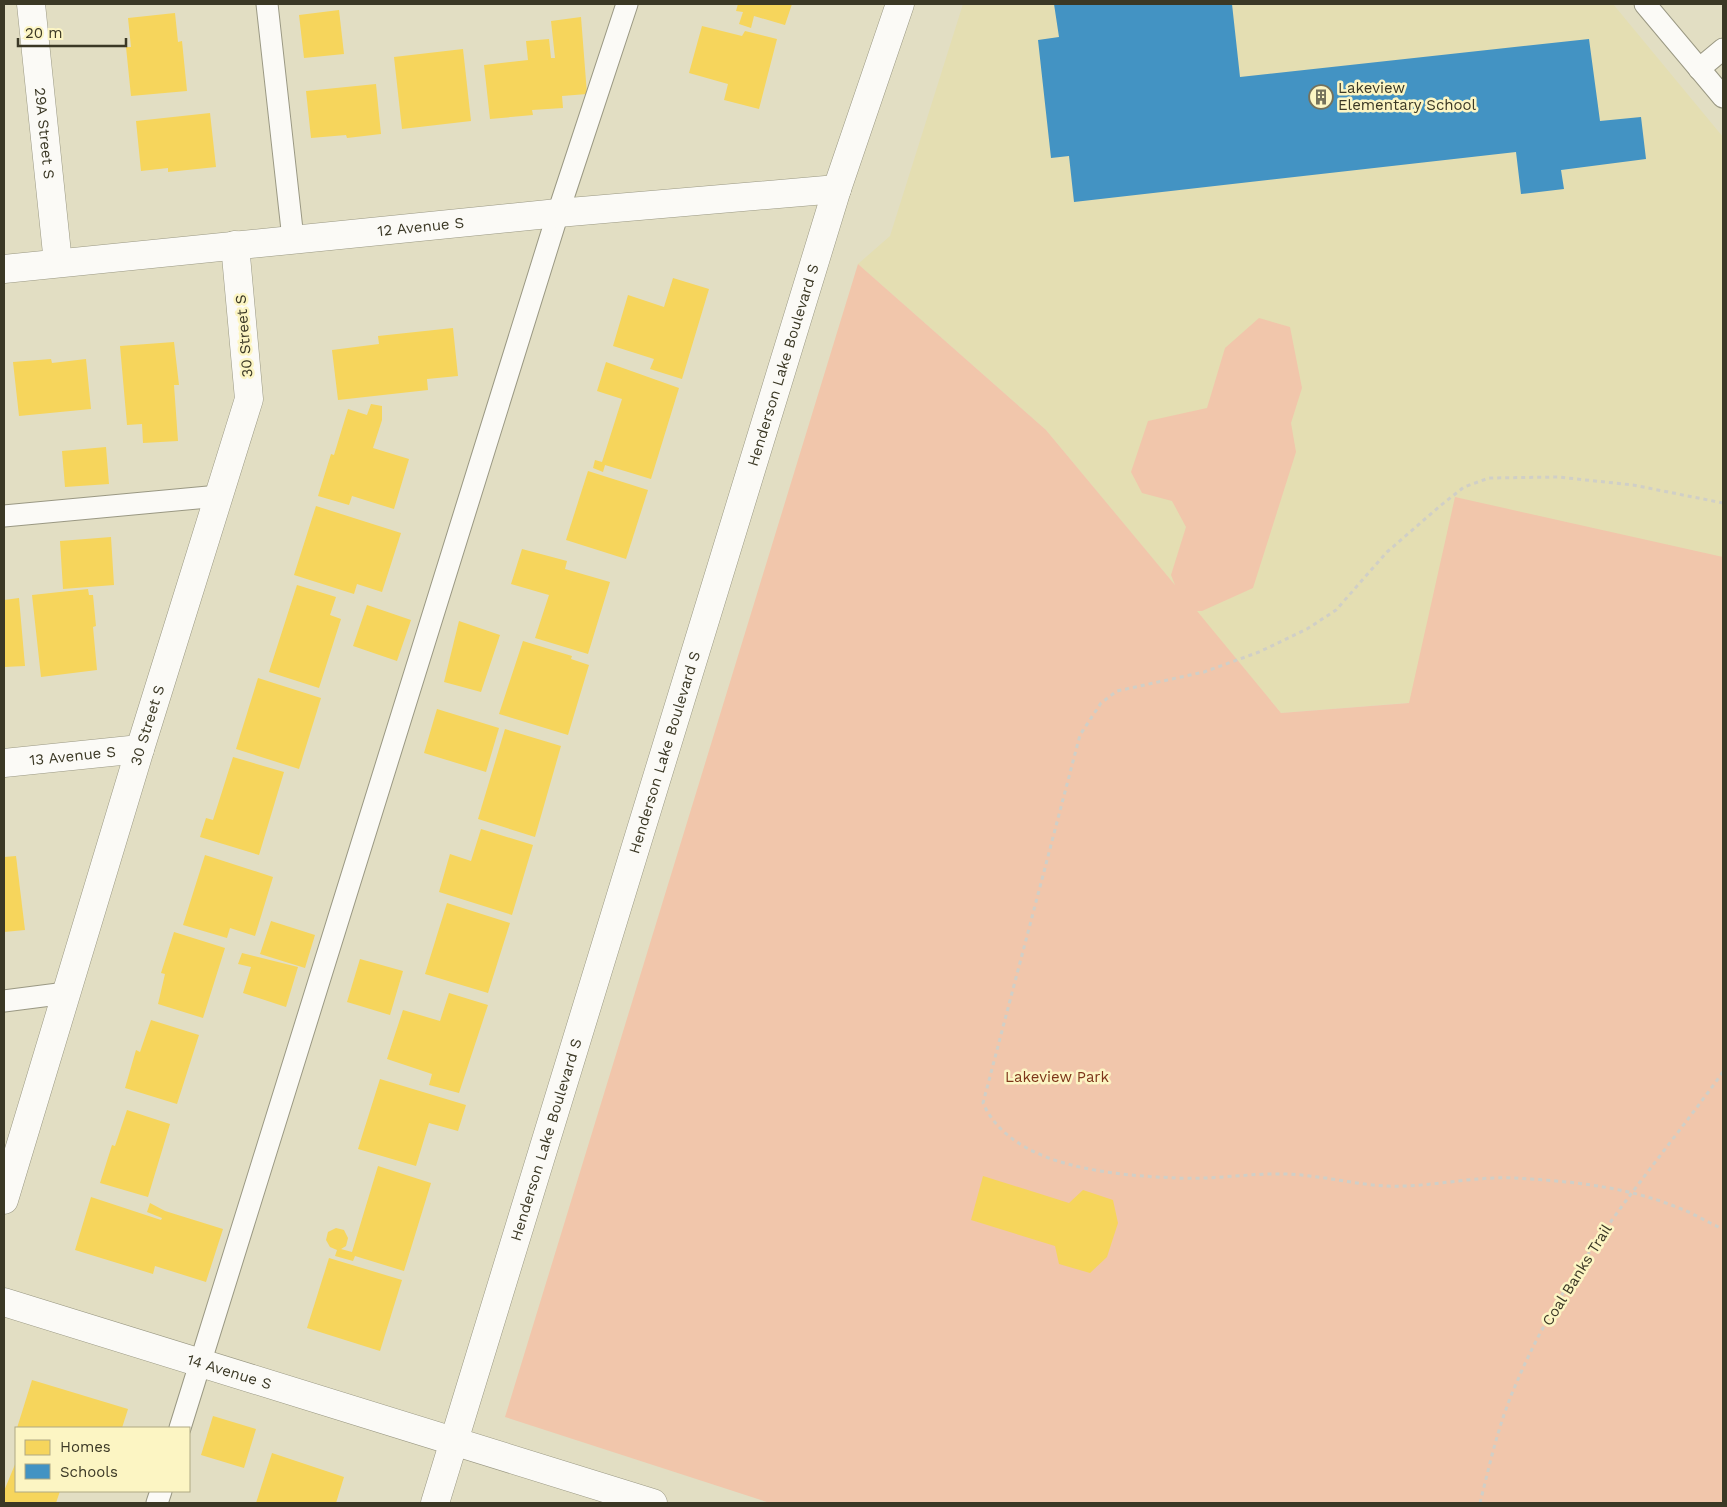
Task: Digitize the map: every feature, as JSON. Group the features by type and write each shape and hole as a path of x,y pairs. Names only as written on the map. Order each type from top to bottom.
{"street":[{"name":"29A Street S","path":"31,4 58,263"},
{"name":"Henderson Lake Boulevard S","path":"435,1503 837,189 900,4"},
{"name":"12 Avenue S","path":"4,269 558,213 837,189"},
{"name":"30 Street S","path":"4,1200 140,749 249,399 235,245"},
{"name":"13 Avenue S","path":"4,763 140,749"},
{"name":"14 Avenue S","path":"4,1302 455,1440 652,1503"}],"lane":[{"path":"267,4 293,239"},
{"path":"180,1427 558,213 626,4"},
{"path":"1645,4 1723,97"},
{"path":"1699,69 1723,49"},
{"path":"4,516 219,496"},
{"path":"4,1001 66,993"}],"path":[{"path":"1723,503 1633,485 1558,478 1489,478 1464,487 1440,506 1387,552 1336,610 1307,629 1259,652 1204,672 1117,691 1101,703 1080,735 983,1103 990,1118 1012,1140 1034,1154 1095,1169 1177,1178 1285,1174 1386,1186 1512,1178 1593,1185 1631,1192 1674,1206 1723,1229"},
{"name":"Coal Banks Trail","path":"1480,1503 1499,1427 1516,1383 1536,1340 1590,1250 1631,1192 1723,1072"}],"shaded area":[{"path":"963,4 1613,4 1723,137 1723,678 1281,713 1046,430 858,264 890,236"}],"green space":[{"name":"Lakeview Park","path":"858,264 1046,430 1175,585 1171,575 1186,527 1172,501 1142,493 1131,472 1148,421 1207,408 1225,348 1259,318 1290,327 1302,388 1291,423 1296,452 1253,588 1202,611 1197,611 1281,713 1409,703 1455,497 1723,557 1723,1503 770,1503 505,1417"}],"building: Homes":[{"path":"738,4 792,4 785,25 754,16 751,28 739,24 743,12 736,11"},
{"path":"339,10 344,54 304,58 299,15"},
{"path":"175,13 178,42 182,41 187,91 131,96 126,47 131,47 128,18"},
{"path":"581,17 587,94 562,96 563,108 532,110 533,115 490,119 484,65 528,60 526,41 549,39 551,58 555,58 551,21"},
{"path":"702,26 742,36 745,31 777,39 759,109 724,100 728,84 689,73"},
{"path":"463,49 471,121 402,129 394,57"},
{"path":"376,84 381,134 347,138 346,135 311,138 306,91"},
{"path":"210,113 216,167 168,172 168,168 141,171 136,121"},
{"path":"673,278 709,289 682,379 650,369 654,359 613,346 628,295 664,307"},
{"path":"453,328 458,376 427,379 428,390 338,400 332,350 379,344 378,336"},
{"path":"174,342 179,385 174,385 178,441 143,443 142,424 127,425 120,346"},
{"path":"51,359 52,363 86,359 91,409 19,416 13,362"},
{"path":"606,362 679,388 651,479 605,465 603,472 593,468 595,460 602,462 622,399 597,391"},
{"path":"371,404 382,406 382,420 373,448 409,459 394,509 352,496 349,505 318,496 331,454 334,455 348,409 367,415"},
{"path":"106,447 109,484 65,487 62,451"},
{"path":"588,471 648,490 626,559 566,540"},
{"path":"316,506 401,533 382,592 357,584 354,594 294,575"},
{"path":"111,537 114,585 63,589 60,541"},
{"path":"522,549 567,561 565,569 610,582 588,654 535,638 549,595 511,584"},
{"path":"297,585 336,597 330,615 341,619 319,688 269,672"},
{"path":"88,589 89,595 93,595 96,626 93,627 97,670 41,677 32,595"},
{"path":"19,598 25,666 4,667 4,600"},
{"path":"367,605 411,620 397,661 353,646"},
{"path":"459,621 500,635 481,692 444,682"},
{"path":"523,641 572,656 571,659 589,665 568,735 499,714"},
{"path":"258,678 321,698 299,769 236,749"},
{"path":"437,709 499,728 486,772 424,753"},
{"path":"505,729 561,746 535,837 478,819"},
{"path":"233,757 284,772 259,855 200,837 206,818 213,820"},
{"path":"481,829 533,845 512,915 439,892 450,854 471,861"},
{"path":"205,855 273,877 255,936 230,928 227,938 183,925"},
{"path":"16,856 25,930 4,932 4,857"},
{"path":"447,903 510,923 488,993 425,974"},
{"path":"271,921 315,935 305,968 260,954"},
{"path":"174,932 225,948 203,1018 158,1004 165,974 161,973"},
{"path":"242,953 298,967 286,1007 243,993 251,967 238,964"},
{"path":"360,959 403,971 390,1015 347,1002"},
{"path":"449,993 488,1005 459,1093 429,1085 432,1074 387,1059 403,1010 440,1021"},
{"path":"151,1020 199,1035 177,1104 125,1088 136,1050 140,1052"},
{"path":"380,1079 466,1105 458,1131 429,1123 416,1166 358,1149"},
{"path":"127,1110 170,1124 148,1197 100,1183 112,1145 115,1146"},
{"path":"378,1166 431,1183 404,1271 355,1256 353,1261 335,1256 337,1250 330,1247 326,1240 328,1232 336,1228 344,1230 348,1238 346,1246 341,1249 352,1252"},
{"path":"983,1176 1069,1203 1083,1190 1113,1200 1118,1223 1107,1257 1090,1273 1059,1264 1055,1246 971,1220"},
{"path":"91,1197 161,1220 162,1218 147,1212 150,1203 165,1211 223,1229 206,1282 155,1266 153,1274 75,1250"},
{"path":"329,1258 402,1280 380,1351 307,1328"},
{"path":"32,1380 128,1409 122,1427 17,1427"},
{"path":"213,1416 256,1429 244,1468 201,1455"},
{"path":"272,1453 344,1477 336,1503 256,1503"},
{"path":"15,1464 15,1492 60,1492 56,1503 4,1503 4,1491"}],"building: Schools":[{"name":"Lakeview Elementary School","path":"1054,4 1232,4 1240,77 1589,39 1600,121 1641,117 1646,159 1561,170 1564,189 1521,194 1516,152 1074,202 1069,156 1051,158 1038,40 1059,37"}],"place":[{"name":"Lakeview Elementary School","path":"1321,97"}]}
